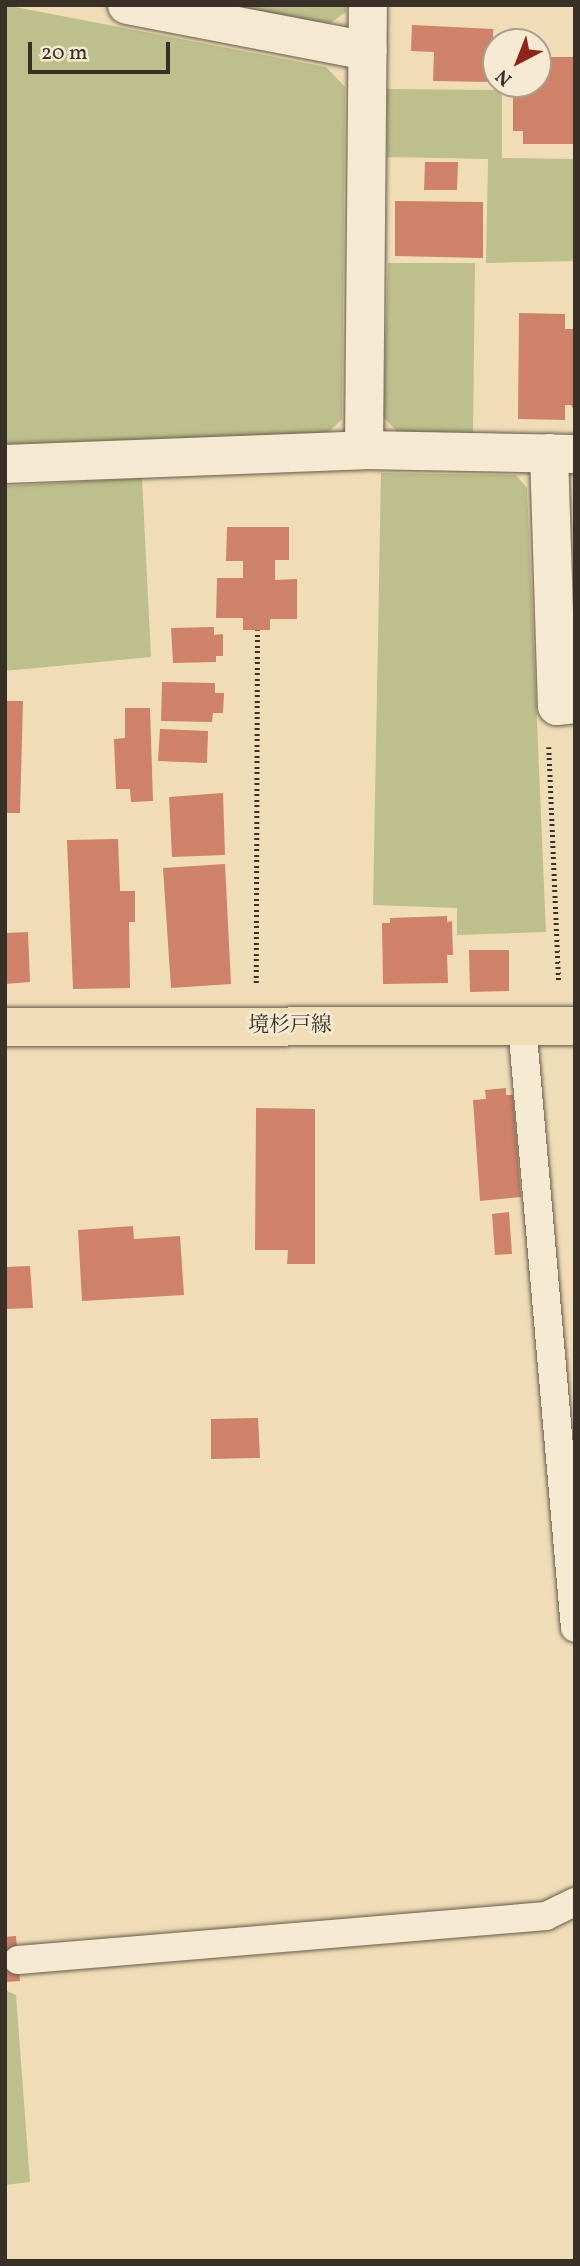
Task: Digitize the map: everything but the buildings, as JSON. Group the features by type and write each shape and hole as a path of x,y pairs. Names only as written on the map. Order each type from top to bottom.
{"main road":[{"name":"境杉戸線","path":"5,1027 567,1026"}],"street":[{"path":"127,5 368,51"},
{"path":"364,450 368,5"},
{"path":"5,464 364,450 562,454 566,705"}],"lane":[{"path":"523,1026 575,1628"},
{"path":"18,1959 546,1916 575,1902"}],"path":[{"path":"256,998 257,630"},
{"path":"566,705 549,728 567,1026"}],"green space":[{"path":"5,5 326,67 345,87 342,419 328,433 5,444"},
{"path":"228,5 346,5 346,12 329,24"},
{"path":"387,89 482,90 482,98 502,98 502,158 575,159 575,261 486,263 488,159 387,157"},
{"path":"388,263 475,263 473,433 399,433 383,417"},
{"path":"381,473 516,475 527,488 546,932 457,935 457,908 373,905"},
{"path":"142,478 151,657 5,671 5,486"},
{"path":"5,1990 16,1995 30,2182 5,2185"}]}
